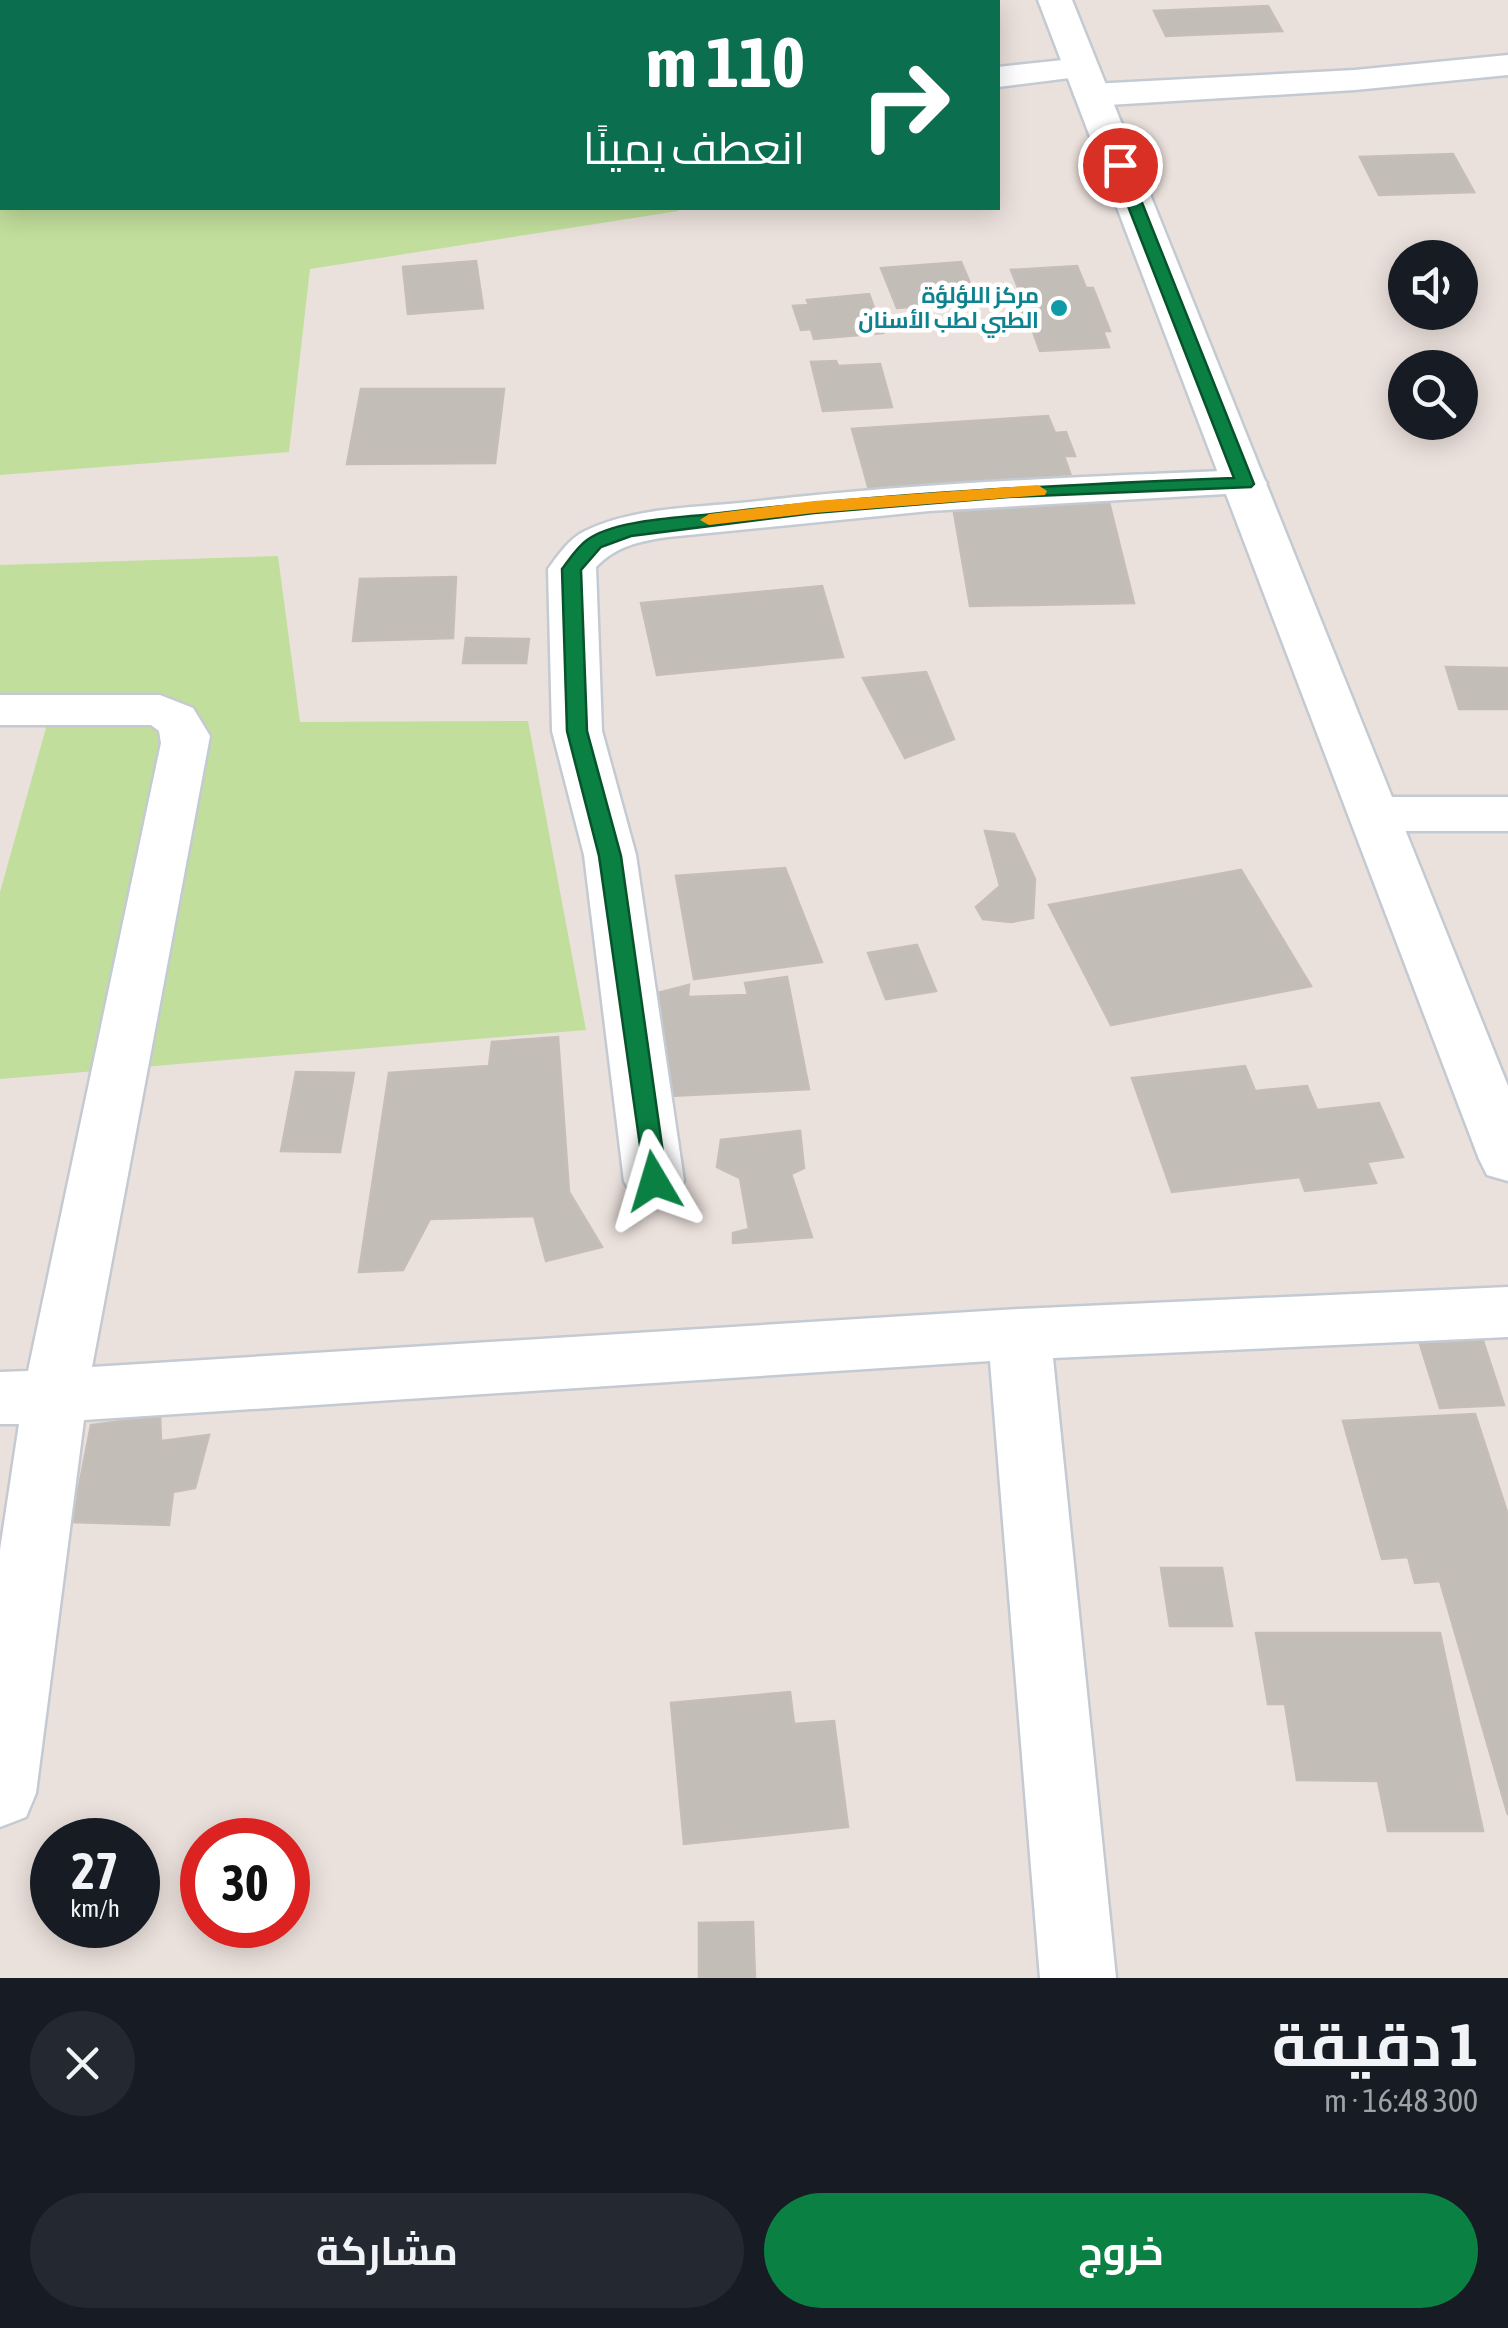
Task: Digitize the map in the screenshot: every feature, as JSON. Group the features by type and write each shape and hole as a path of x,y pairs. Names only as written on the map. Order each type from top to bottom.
{"street":[{"path":"1056,0 1508,1160"},
{"path":"1000,77 1087,82 1355,80 1508,65"},
{"path":"654,1181 610,856 577,731 572,569 594,543 628,531 814,507 1008,492 1245,484"},
{"path":"0,710 160,710 177,718 185,730 182,762 27,1397 0,1793"},
{"path":"1375,814 1508,814"},
{"path":"27,1397 1019,1334 1508,1312"},
{"path":"1019,1334 1078,1978"}],"green space":[{"path":"0,210 678,210 310,269 289,452 0,475"},
{"path":"278,556 300,722 528,721 586,1030 0,1079 0,892 51,710 0,709 0,565"}],"building":[{"path":"1268,6 1282,31 1166,36 1154,11"},
{"path":"1453,154 1474,192 1379,195 1360,157"},
{"path":"476,261 483,308 408,314 403,267"},
{"path":"961,262 978,302 897,308 881,268"},
{"name":"مركز اللؤلؤة الطبي لطب الأسنان","path":"1077,266 1086,288 1093,288 1110,331 1103,331 1109,347 1040,351 1031,326 1024,326 1012,291 1019,290 1011,270"},
{"path":"869,294 883,333 814,339 811,329 801,330 793,306 809,305 807,300"},
{"path":"836,361 838,366 880,364 892,407 823,411 811,362"},
{"path":"361,389 504,389 495,463 347,464"},
{"path":"1048,416 1055,433 1066,432 1075,456 1064,456 1071,476 869,490 852,429"},
{"path":"1108,498 1134,603 970,606 952,501"},
{"path":"456,577 453,638 353,641 360,579"},
{"path":"822,586 843,657 657,675 641,603"},
{"path":"466,638 529,639 526,663 463,663"},
{"path":"1446,667 1508,668 1508,709 1459,709"},
{"path":"926,672 954,739 905,758 863,678"},
{"path":"985,831 1014,834 1035,879 1033,918 1011,922 983,919 976,907 1000,886"},
{"path":"785,868 822,962 694,979 676,876"},
{"path":"1241,870 1311,986 1111,1025 1049,905"},
{"path":"917,945 936,991 886,999 868,953"},
{"path":"787,977 809,1089 671,1096 654,994 689,985 688,997 748,995 745,983"},
{"path":"558,1037 569,1192 602,1247 546,1261 534,1216 430,1219 403,1270 359,1272 389,1073 489,1066 492,1042"},
{"path":"1245,1066 1255,1091 1307,1086 1317,1110 1379,1103 1403,1157 1367,1162 1376,1183 1305,1191 1300,1177 1172,1192 1132,1078"},
{"path":"296,1072 354,1073 340,1152 281,1151"},
{"path":"800,1131 804,1168 791,1174 812,1237 733,1243 733,1233 749,1229 740,1178 717,1167 721,1140"},
{"path":"1482,1338 1504,1405 1440,1408 1419,1341"},
{"path":"1475,1414 1508,1515 1508,1815 1440,1581 1415,1583 1408,1557 1382,1559 1343,1421"},
{"path":"160,1416 161,1441 209,1435 195,1488 173,1492 169,1525 72,1522 91,1425"},
{"path":"1161,1568 1222,1568 1232,1626 1170,1626"},
{"path":"1256,1633 1440,1633 1483,1831 1388,1831 1378,1781 1297,1780 1285,1704 1268,1704"},
{"path":"790,1692 794,1724 834,1721 848,1827 684,1844 671,1703"},
{"path":"753,1922 755,1978 699,1978 699,1923"}],"slow traffic":[{"path":"709,520 814,507 1038,491"}],"place":[{"name":"مركز اللؤلؤة الطبي لطب الأسنان","path":"1059,308"}],"route":[{"path":"654,1181 610,856 577,731 572,569 594,543 628,531 662,526 814,507 1008,492 1245,484 1120,165"}]}
